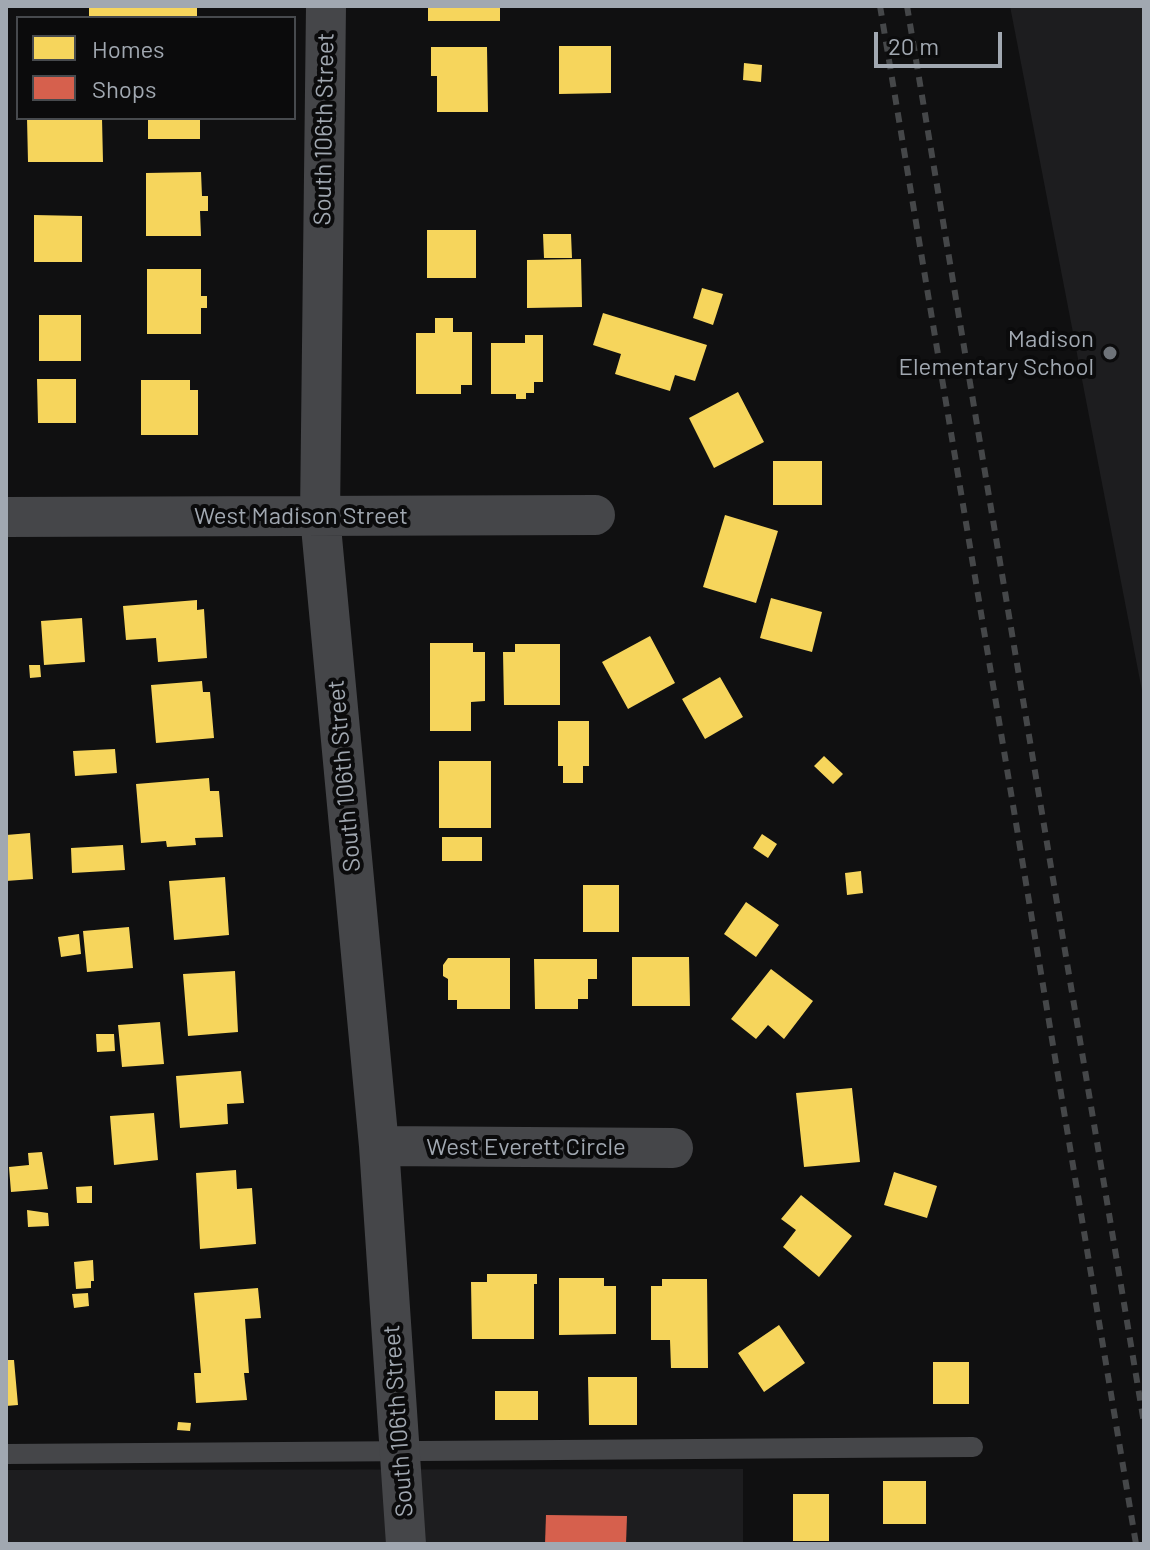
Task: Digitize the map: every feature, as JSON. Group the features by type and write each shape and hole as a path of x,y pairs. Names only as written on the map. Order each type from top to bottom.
{"street":[{"name":"South 106th Street","path":"326,6 320,516 379,1146 406,1544"},
{"name":"West Madison Street","path":"6,517 595,515"},
{"name":"West Everett Circle","path":"379,1146 673,1148"}],"lane":[{"path":"6,1454 973,1447"}],"shaded area":[{"name":"Madison Elementary School","path":"1010,6 1144,6 1144,701"},
{"path":"743,1469 743,1544 6,1544 6,1470"}],"building: Homes":[{"path":"89,6 197,6 197,16 89,16"},
{"path":"428,6 500,6 500,21 428,21"},
{"path":"559,46 611,46 611,93 559,94"},
{"path":"431,47 487,47 488,112 437,112 437,76 431,76"},
{"path":"744,63 762,65 761,82 743,80"},
{"path":"27,120 102,120 103,162 28,162"},
{"path":"148,120 200,120 200,139 148,139"},
{"path":"201,172 202,196 208,196 208,211 200,211 201,236 146,236 146,173"},
{"path":"34,215 82,216 82,262 34,262"},
{"path":"427,230 476,230 476,278 427,278"},
{"path":"543,234 571,234 572,258 544,258"},
{"path":"581,259 582,307 527,308 527,260"},
{"path":"147,269 201,269 201,296 207,296 207,308 201,308 201,334 147,334"},
{"path":"702,288 723,294 713,325 693,318"},
{"path":"603,313 707,345 695,381 675,375 670,391 615,374 621,354 593,345"},
{"path":"39,315 81,315 81,361 39,361"},
{"path":"435,318 453,318 453,332 472,332 472,385 461,385 461,394 416,394 416,333 435,333"},
{"path":"525,335 543,335 543,382 534,382 534,393 526,393 526,399 516,399 516,394 491,394 491,343 525,343"},
{"path":"37,379 76,379 76,423 38,423"},
{"path":"141,380 190,380 190,390 198,390 198,435 141,435"},
{"path":"738,392 764,442 714,468 689,418"},
{"path":"773,461 822,461 822,505 773,505"},
{"path":"725,515 778,531 756,603 703,587"},
{"path":"771,598 822,612 812,652 760,638"},
{"path":"197,600 197,610 204,609 207,658 158,662 156,638 126,640 123,606"},
{"path":"82,618 85,662 44,665 41,621"},
{"path":"650,636 675,683 628,709 602,662"},
{"path":"430,643 473,643 473,652 485,652 485,701 471,702 471,731 430,731"},
{"path":"515,644 560,644 560,705 504,705 503,652 515,652"},
{"path":"29,665 40,665 41,677 30,678"},
{"path":"720,677 743,717 705,739 682,699"},
{"path":"202,681 203,692 210,692 214,738 156,743 151,685"},
{"path":"558,721 589,721 589,766 583,766 583,783 563,783 563,766 558,766"},
{"path":"115,749 117,773 75,776 73,751"},
{"path":"824,756 843,774 833,784 814,766"},
{"path":"439,761 491,761 491,828 439,828"},
{"path":"209,778 210,791 219,791 223,837 195,838 196,845 167,847 166,841 141,843 136,784"},
{"path":"30,833 33,879 6,881 6,835"},
{"path":"762,834 777,844 768,858 753,848"},
{"path":"442,837 482,837 482,861 442,861"},
{"path":"123,845 125,870 72,873 71,848"},
{"path":"861,871 863,893 847,895 845,873"},
{"path":"225,877 229,935 174,940 169,881"},
{"path":"583,885 619,885 619,932 583,932"},
{"path":"746,902 779,925 756,957 724,934"},
{"path":"129,927 133,968 87,972 83,931"},
{"path":"79,934 81,954 61,957 58,937"},
{"path":"632,957 689,957 690,1006 632,1006"},
{"path":"448,958 510,958 510,1009 457,1009 457,1000 448,1000 448,979 443,976 443,965"},
{"path":"534,959 597,959 597,979 588,979 588,999 578,999 578,1009 535,1009"},
{"path":"771,969 813,1001 784,1039 768,1025 756,1039 731,1019"},
{"path":"235,971 238,1032 188,1036 183,974"},
{"path":"160,1022 164,1064 122,1067 118,1025"},
{"path":"96,1034 114,1034 115,1051 97,1052"},
{"path":"241,1071 244,1103 227,1104 228,1124 180,1128 176,1076"},
{"path":"852,1088 860,1162 804,1167 796,1093"},
{"path":"154,1113 158,1160 114,1165 110,1116"},
{"path":"42,1152 48,1189 11,1192 9,1167 29,1165 28,1153"},
{"path":"236,1170 237,1189 252,1188 256,1244 200,1249 196,1173"},
{"path":"894,1172 937,1186 927,1218 884,1205"},
{"path":"92,1186 92,1203 77,1203 76,1187"},
{"path":"801,1195 852,1236 819,1277 783,1247 796,1230 781,1219"},
{"path":"27,1210 48,1213 49,1226 28,1227"},
{"path":"93,1260 94,1281 91,1281 91,1288 76,1289 74,1262"},
{"path":"487,1274 537,1274 537,1284 534,1284 534,1339 472,1339 471,1282 487,1282"},
{"path":"559,1278 604,1278 604,1286 616,1286 616,1334 559,1335"},
{"path":"662,1279 707,1279 708,1368 671,1368 670,1340 651,1340 651,1286 662,1286"},
{"path":"258,1288 261,1318 245,1319 249,1373 244,1373 247,1400 196,1403 194,1373 201,1373 194,1293"},
{"path":"88,1293 89,1306 74,1308 72,1294"},
{"path":"779,1325 805,1363 764,1392 738,1353"},
{"path":"6,1360 14,1360 18,1405 6,1406"},
{"path":"933,1362 969,1362 969,1404 933,1404"},
{"path":"588,1377 637,1377 637,1425 589,1425"},
{"path":"495,1391 538,1391 538,1420 495,1420"},
{"path":"178,1422 191,1423 190,1431 177,1430"},
{"path":"883,1481 926,1481 926,1524 883,1524"},
{"path":"793,1494 829,1494 829,1541 793,1541"}],"building: Shops":[{"path":"546,1515 627,1516 626,1544 545,1544"}],"railway":[{"path":"880,6 1136,1544"},
{"path":"907,6 1144,1423"}],"place":[{"name":"Madison Elementary School","path":"1110,353"}]}
